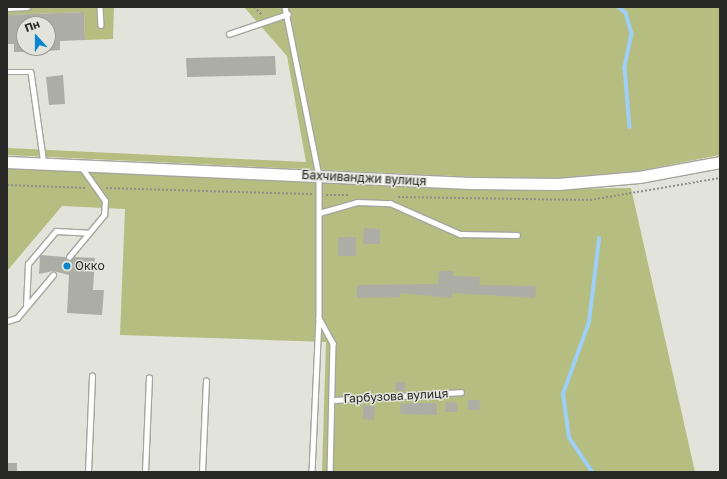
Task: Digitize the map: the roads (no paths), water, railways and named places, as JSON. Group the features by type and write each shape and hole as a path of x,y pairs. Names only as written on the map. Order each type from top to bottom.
{"street":[{"name":"Бахчиванджи вулиця","path":"7,162 319,176 558,184 639,177 720,162"}],"lane":[{"path":"7,8 27,7"},
{"path":"100,7 101,25"},
{"path":"285,7 288,14 319,176 319,318 312,472"},
{"path":"229,34 288,14"},
{"path":"7,72 31,72 44,164"},
{"path":"69,257 104,215 105,201 80,165"},
{"path":"319,213 357,202 390,203 460,234 517,235"},
{"path":"26,306 28,264 51,236 56,231 89,233"},
{"path":"7,321 17,318 53,275"},
{"path":"319,318 333,343 330,472"},
{"path":"88,472 92,376"},
{"path":"145,472 149,378"},
{"path":"202,472 206,381"},
{"name":"Гарбузова вулиця","path":"332,400 461,392"}],"waterway":[{"path":"619,7 626,13 632,34 625,68 630,127"},
{"path":"592,472 569,438 563,394 589,322 599,239"}],"place":[{"name":"Окко","path":"67,266"}]}
